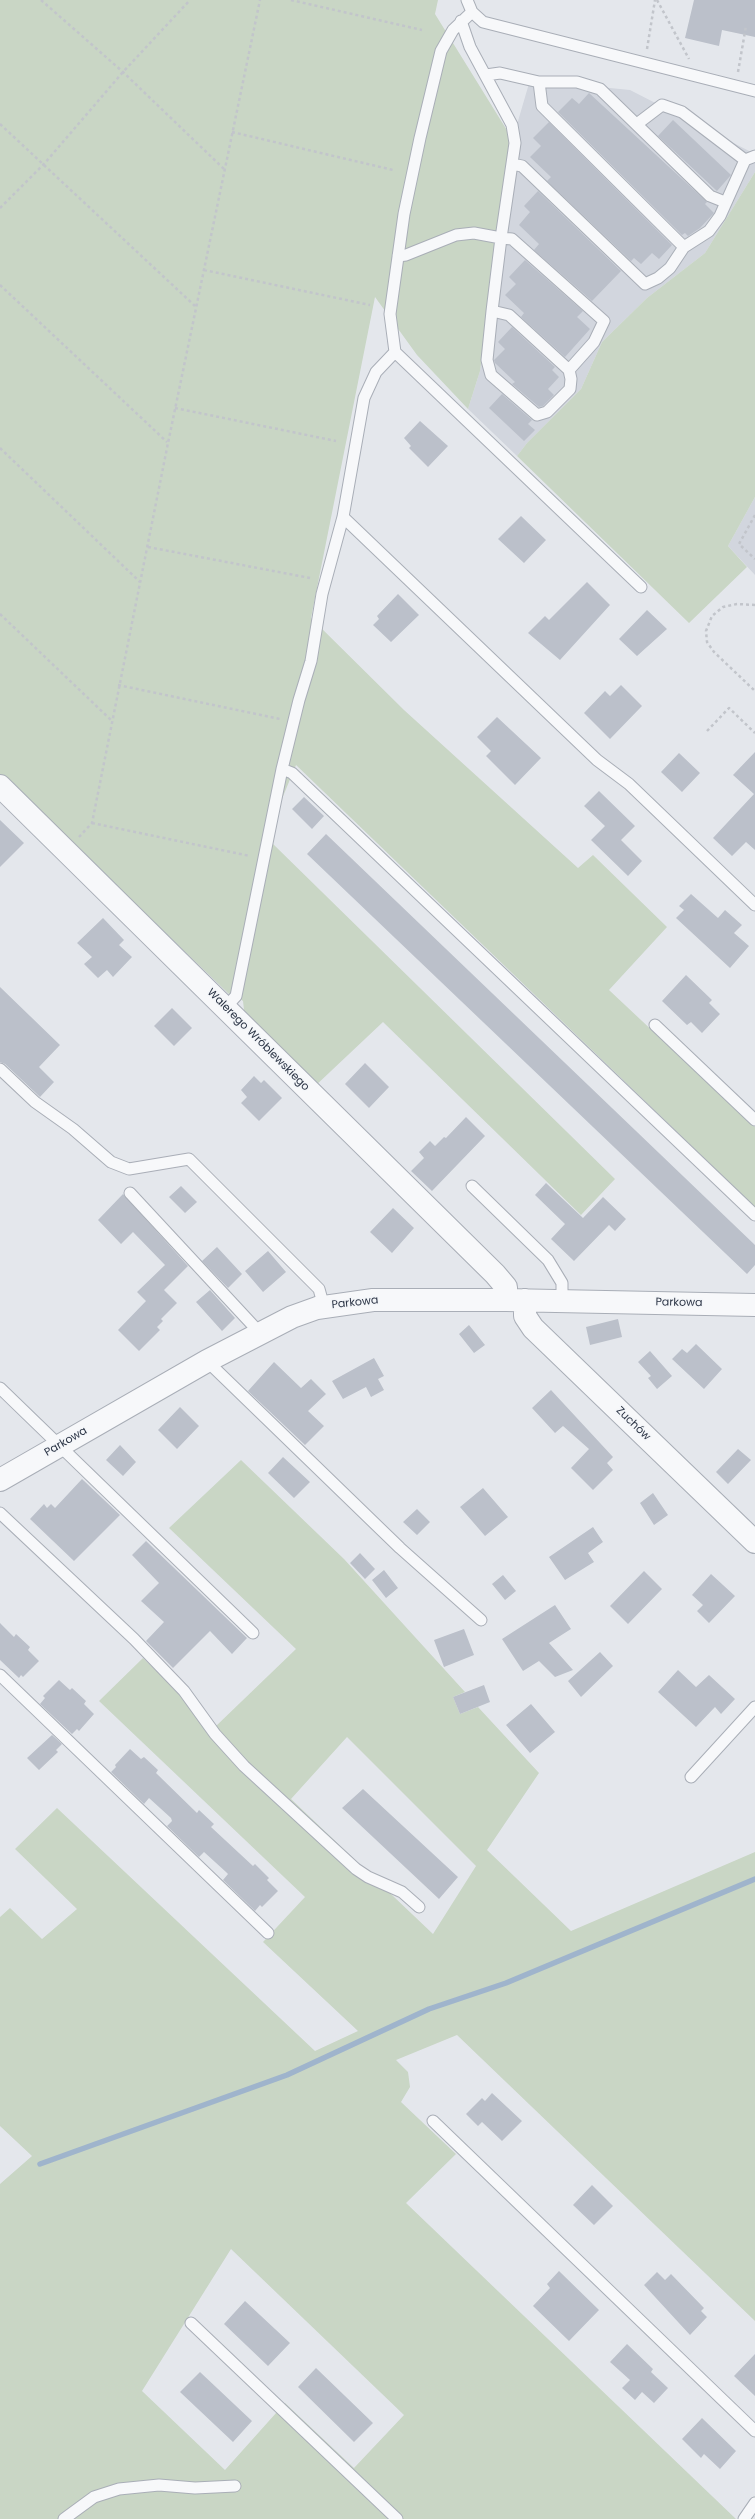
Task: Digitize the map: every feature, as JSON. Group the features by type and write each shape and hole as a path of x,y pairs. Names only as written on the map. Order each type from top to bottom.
{"street":[{"name":"Walerego Wróblewskiego","path":"0,786 495,1274 515,1300"},
{"name":"Parkowa","path":"0,1480 207,1361 292,1317 324,1307 373,1300 515,1300 755,1305"},
{"name":"Zuchów","path":"515,1300 533,1328 755,1542"}],"lane":[{"path":"467,0 472,12 483,22 755,91"},
{"path":"472,12 453,30 441,51 409,191 390,314 395,352 641,587"},
{"path":"461,21 470,47 512,125 515,143 501,238 492,311 487,360 491,375 537,415 547,412 570,389 571,379 569,370 510,315 492,311"},
{"path":"486,75 500,73 539,82 577,82 600,88 710,196 725,202"},
{"path":"539,82 542,106 684,247"},
{"path":"512,164 522,166 644,284 658,278 670,268 684,247 709,231 720,216 725,202 750,158 682,112 662,105 637,124"},
{"path":"398,256 406,256 456,235 474,233 512,239 604,321 594,342 569,370"},
{"path":"225,1008 236,996 282,769 299,700 311,661 322,594 343,517 364,398 376,372 395,352"},
{"path":"343,517 597,760 629,784 755,905"},
{"path":"282,769 292,773 755,1215"},
{"path":"655,1025 755,1120"},
{"path":"0,1069 40,1106 73,1129 111,1162 129,1169 189,1159 319,1289 324,1307"},
{"path":"472,1186 548,1260 562,1283 562,1301"},
{"path":"130,1193 260,1333"},
{"path":"207,1361 400,1548 480,1620"},
{"path":"0,1388 253,1633"},
{"path":"0,1512 134,1639 184,1691 215,1734 249,1771 356,1869 368,1877 402,1892 419,1907"},
{"path":"0,1675 268,1933"},
{"path":"691,1777 755,1707"},
{"path":"433,2121 755,2431"},
{"path":"191,2323 397,2519"},
{"path":"64,2519 94,2497 119,2489 159,2485 195,2488 235,2486"},
{"path":"744,2519 755,2503"}],"path":[{"path":"41,0 123,72 224,170"},
{"path":"0,208 44,164 123,72 190,0"},
{"path":"77,839 92,823 118,685 148,547 168,442 260,0"},
{"path":"291,0 422,30"},
{"path":"645,63 656,0"},
{"path":"656,0 699,77"},
{"path":"736,86 746,26"},
{"path":"0,124 196,306"},
{"path":"232,132 393,170"},
{"path":"204,270 370,304"},
{"path":"0,285 168,442"},
{"path":"175,408 336,441"},
{"path":"0,448 140,582"},
{"path":"755,515 739,544 755,559"},
{"path":"148,547 310,578"},
{"path":"755,606 737,604 724,607 712,616 706,631 707,642 714,652 755,691"},
{"path":"0,614 111,720"},
{"path":"118,685 282,719"},
{"path":"707,731 729,708 755,733"},
{"path":"92,823 251,856"}],"shaded area":[{"path":"530,80 630,90 755,154 755,172 705,253 647,298 602,342 581,389 527,443 517,456 468,409 480,371 511,145"},
{"path":"755,497 755,575 728,546"}],"green space":[{"path":"0,0 438,0 435,14 513,140 480,371 468,409 417,355 375,297 311,618 404,710 578,868 593,855 667,927 609,990 755,1127 755,1207 296,765 279,806 272,843 615,1179 581,1215 383,1022 313,1088 245,1019 243,1001 232,992 231,996 0,774"},
{"path":"755,172 755,497 728,546 747,567 689,623 517,456 527,443 581,389 602,342 647,298 705,253"},
{"path":"241,1460 344,1559 465,1692 453,1697 460,1714 478,1707 539,1773 487,1850 571,1931 755,1852 755,2321 457,2035 396,2060 408,2072 410,2087 401,2102 456,2154 406,2203 736,2519 71,2519 66,2512 59,2519 0,2519 0,2184 32,2156 0,2126 0,1917 10,1908 42,1939 77,1909 15,1849 57,1808 315,2051 358,2031 263,1942 305,1897 99,1701 143,1658 215,1727 296,1649 169,1528","holes":["347,1737 476,1866 433,1934 291,1799","231,2249 404,2415 354,2468 285,2403 225,2470 142,2391"]}],"building":[{"path":"694,0 755,0 755,37 722,30 719,46 685,38"},
{"path":"589,93 707,202 705,204 714,213 700,228 688,236 685,233 682,235 558,112 572,98 579,104"},
{"path":"673,120 731,175 717,191 658,136"},
{"path":"549,122 672,245 659,259 652,253 641,264 634,258 631,261 547,181 551,177 530,157 541,146 533,138"},
{"path":"538,191 621,271 592,301 534,250 539,244 519,225 530,212 524,206"},
{"path":"525,260 583,311 577,317 590,329 565,357 521,317 524,313 505,295 516,284 509,277"},
{"path":"512,327 555,367 552,370 559,377 548,389 554,395 543,406 539,407 512,384 515,382 495,363 494,360 505,349 498,342"},
{"path":"502,394 532,420 528,424 535,430 524,441 489,408"},
{"path":"420,421 448,446 428,467 409,448 411,446 404,438"},
{"path":"521,516 546,540 524,563 498,539"},
{"path":"587,582 610,605 560,660 528,633 545,616 549,620"},
{"path":"398,594 419,615 391,642 373,625 379,619 377,616"},
{"path":"647,610 667,629 637,656 619,639"},
{"path":"621,685 642,706 610,739 584,713 605,691 610,696"},
{"path":"497,717 541,758 515,785 486,756 491,751 477,737"},
{"path":"755,752 755,850 746,842 732,856 713,838 754,794 733,775"},
{"path":"679,753 700,773 682,792 661,772"},
{"path":"599,791 635,826 621,840 642,861 628,876 591,840 605,826 584,806"},
{"path":"304,797 324,816 312,829 292,809"},
{"path":"0,820 24,843 0,867"},
{"path":"326,834 755,1245 755,1265 747,1274 307,854"},
{"path":"691,894 718,918 725,910 742,925 734,933 749,946 730,968 676,918 684,910 679,906"},
{"path":"103,918 124,940 119,945 132,957 113,977 107,970 98,978 84,964 92,957 77,943"},
{"path":"686,975 712,1000 709,1003 720,1014 702,1033 691,1022 687,1025 662,1001"},
{"path":"0,987 60,1045 39,1067 54,1082 40,1097 5,1064 0,1062"},
{"path":"172,1008 192,1028 174,1046 154,1026"},
{"path":"365,1063 389,1087 369,1108 345,1084"},
{"path":"254,1076 261,1083 264,1080 282,1098 259,1121 241,1103 247,1097 241,1090"},
{"path":"466,1117 485,1136 432,1191 411,1171 424,1158 419,1152 430,1141 435,1146 444,1137 446,1138"},
{"path":"546,1183 583,1218 603,1197 626,1219 615,1231 609,1225 574,1261 551,1239 565,1224 535,1195"},
{"path":"181,1186 197,1202 185,1213 169,1197"},
{"path":"123,1194 188,1266 164,1290 177,1303 161,1319 163,1321 157,1327 160,1330 139,1351 118,1330 146,1301 137,1292 165,1265 133,1232 121,1244 98,1220"},
{"path":"393,1208 414,1228 392,1253 370,1232"},
{"path":"217,1247 242,1274 228,1288 202,1261"},
{"path":"268,1251 286,1272 263,1292 245,1271"},
{"path":"210,1290 235,1318 222,1331 196,1302"},
{"path":"618,1319 622,1337 590,1345 586,1327"},
{"path":"469,1325 485,1345 474,1353 459,1334"},
{"path":"696,1344 722,1369 704,1389 672,1359 682,1349 687,1353"},
{"path":"650,1351 672,1376 657,1389 648,1378 651,1376 638,1362"},
{"path":"374,1358 384,1376 378,1379 384,1390 371,1397 366,1387 343,1399 332,1381"},
{"path":"274,1362 301,1388 311,1379 326,1394 308,1411 324,1426 305,1445 248,1391"},
{"path":"551,1390 613,1457 607,1463 613,1470 593,1490 571,1468 589,1449 563,1426 555,1433 532,1408"},
{"path":"180,1407 199,1426 177,1449 158,1430"},
{"path":"120,1445 136,1462 123,1476 106,1460"},
{"path":"738,1449 751,1460 728,1484 716,1472"},
{"path":"283,1457 310,1482 294,1498 268,1473"},
{"path":"82,1479 120,1515 74,1561 30,1519 44,1504 47,1508 51,1504 55,1508"},
{"path":"483,1488 508,1517 485,1536 460,1507"},
{"path":"653,1493 668,1515 654,1525 640,1503"},
{"path":"417,1509 430,1522 417,1535 403,1522"},
{"path":"593,1527 603,1542 588,1553 594,1562 565,1580 549,1557"},
{"path":"146,1541 247,1638 232,1654 210,1631 173,1668 146,1641 164,1622 141,1601 159,1583 132,1555"},
{"path":"360,1553 375,1569 365,1579 350,1563"},
{"path":"384,1570 398,1588 386,1598 372,1580"},
{"path":"644,1571 662,1589 628,1624 610,1606"},
{"path":"711,1574 735,1596 709,1623 697,1611 703,1605 692,1595"},
{"path":"503,1575 516,1591 505,1600 492,1584"},
{"path":"555,1605 571,1629 549,1643 573,1670 555,1677 539,1661 523,1671 502,1639"},
{"path":"0,1623 14,1637 16,1634 30,1647 28,1650 39,1661 23,1677 21,1675 19,1678 0,1660"},
{"path":"464,1629 474,1655 444,1667 434,1640"},
{"path":"600,1652 613,1666 581,1697 568,1681"},
{"path":"678,1670 696,1687 709,1675 735,1699 721,1714 715,1707 696,1727 658,1692"},
{"path":"59,1680 70,1690 72,1688 86,1701 84,1704 94,1714 79,1731 77,1729 72,1734 40,1704 45,1698 43,1696"},
{"path":"484,1685 490,1702 460,1714 453,1697"},
{"path":"531,1704 555,1732 530,1753 506,1725"},
{"path":"52,1735 62,1744 56,1750 58,1752 39,1770 27,1758"},
{"path":"130,1749 141,1759 144,1757 158,1770 156,1773 197,1813 199,1810 214,1824 211,1827 253,1866 255,1864 269,1878 267,1880 278,1891 262,1907 260,1905 255,1911 223,1880 228,1874 226,1872 204,1852 199,1857 167,1826 172,1821 171,1818 149,1798 144,1804 111,1772 116,1767 115,1765"},
{"path":"363,1789 458,1877 439,1899 342,1808"},
{"path":"492,2093 522,2121 502,2141 482,2122 478,2126 466,2114 482,2098 485,2101"},
{"path":"592,2185 613,2206 594,2225 573,2205"},
{"path":"559,2271 599,2310 569,2341 533,2306 550,2288 547,2284"},
{"path":"657,2272 665,2280 671,2274 704,2308 701,2311 707,2317 690,2335 644,2285"},
{"path":"245,2301 290,2343 268,2366 224,2324"},
{"path":"627,2344 653,2369 651,2372 668,2388 654,2403 642,2392 635,2400 622,2388 630,2380 610,2362"},
{"path":"755,2354 755,2396 734,2376"},
{"path":"316,2368 373,2423 354,2442 298,2387"},
{"path":"200,2372 252,2421 233,2442 180,2392"},
{"path":"702,2418 736,2451 720,2469 704,2454 701,2458 682,2439"}],"waterway":[{"path":"40,2164 287,2075 429,2009 506,1983 755,1879"}]}
